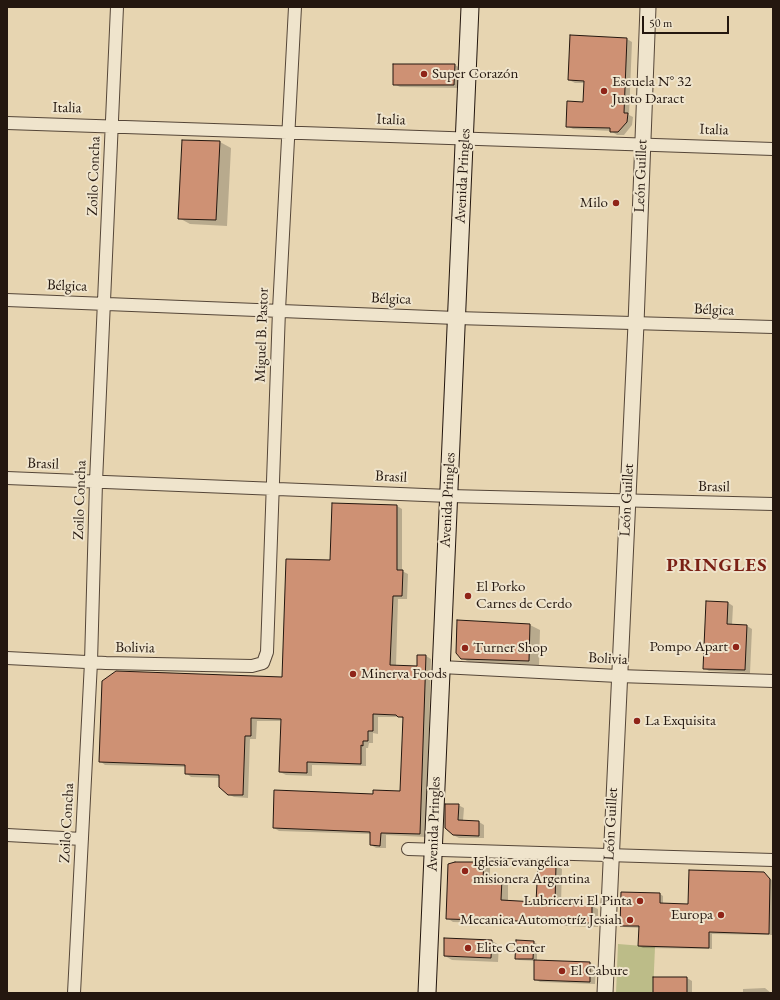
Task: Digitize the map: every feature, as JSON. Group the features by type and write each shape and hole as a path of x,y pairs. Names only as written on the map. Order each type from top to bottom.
{"main road":[{"name":"Avenida Pringles","path":"427,993 470,7"}],"street":[{"name":"Zoilo Concha","path":"74,993 91,662 96,482 117,7"},
{"name":"Miguel B. Pastor","path":"262,663 266,652 279,310 295,7"},
{"name":"León Guillet","path":"605,993 618,676 636,324 648,7"},
{"name":"Italia","path":"7,123 112,125 773,149"},
{"name":"Bélgica","path":"7,300 456,318 773,327"},
{"name":"Brasil","path":"7,478 449,496 773,504"},
{"name":"Bolivia","path":"7,658 91,662 252,666 262,663"},
{"name":"Bolivia","path":"441,667 618,676 773,681"},
{"path":"7,836 82,839"},
{"path":"408,849 773,860"}],"green space":[{"path":"618,944 655,947 653,993 616,993"}],"building":[{"name":"Escuela N° 32 Justo Daract","path":"570,35 627,38 624,113 628,113 627,122 618,132 610,132 610,128 566,127 567,101 583,102 584,81 568,80"},
{"name":"Super Corazón","path":"393,64 455,64 454,85 393,85"},
{"path":"182,140 220,141 216,220 178,219"},
{"name":"Minerva Foods","path":"332,503 397,505 397,570 403,570 402,596 393,596 390,665 417,666 417,655 426,655 420,834 381,833 380,846 370,845 370,832 273,828 274,790 373,794 373,790 400,791 403,717 398,717 396,715 373,714 373,731 368,731 368,741 363,741 363,746 361,745 361,764 307,762 307,773 279,772 281,719 251,718 251,736 245,736 243,795 228,795 219,787 219,775 185,774 185,765 99,762 102,681 116,671 282,677 286,559 330,560"},
{"path":"706,601 728,602 727,624 747,625 745,670 703,669"},
{"path":"457,620 530,624 529,661 461,659 456,653"},
{"path":"445,804 459,804 458,820 479,821 479,836 453,835 445,828"},
{"path":"455,862 484,862 483,878 502,879 501,900 536,902 538,864 556,865 555,903 592,905 592,923 446,919 448,864"},
{"name":"Europa","path":"689,870 764,872 770,879 769,934 709,932 709,948 638,946 639,926 620,926 621,892 660,893 660,903 688,904"},
{"name":"Elite Center","path":"444,938 492,940 491,958 444,956"},
{"path":"516,940 534,941 533,959 515,959"},
{"name":"El Cabure","path":"534,960 590,962 590,982 534,980"},
{"path":"653,977 687,977 687,993 653,993"}],"place":[{"name":"Super Corazón","path":"424,74"},
{"name":"Escuela N° 32 Justo Daract","path":"604,91"},
{"name":"Milo","path":"616,203"},
{"name":"El Porko Carnes de Cerdo","path":"468,596"},
{"name":"Pompo Apart","path":"736,647"},
{"name":"Turner Shop","path":"465,648"},
{"name":"Minerva Foods","path":"353,674"},
{"name":"La Exquisita","path":"637,721"},
{"name":"Iglesia evangélica misionera Argentina","path":"465,871"},
{"name":"Lubricervi El Pinta","path":"640,901"},
{"name":"Europa","path":"721,915"},
{"name":"Mecanica Automotríz Jesiah","path":"630,920"},
{"name":"Elite Center","path":"468,948"},
{"name":"El Cabure","path":"562,971"}],"district":[{"name":"PRINGLES","path":"717,566"}]}
